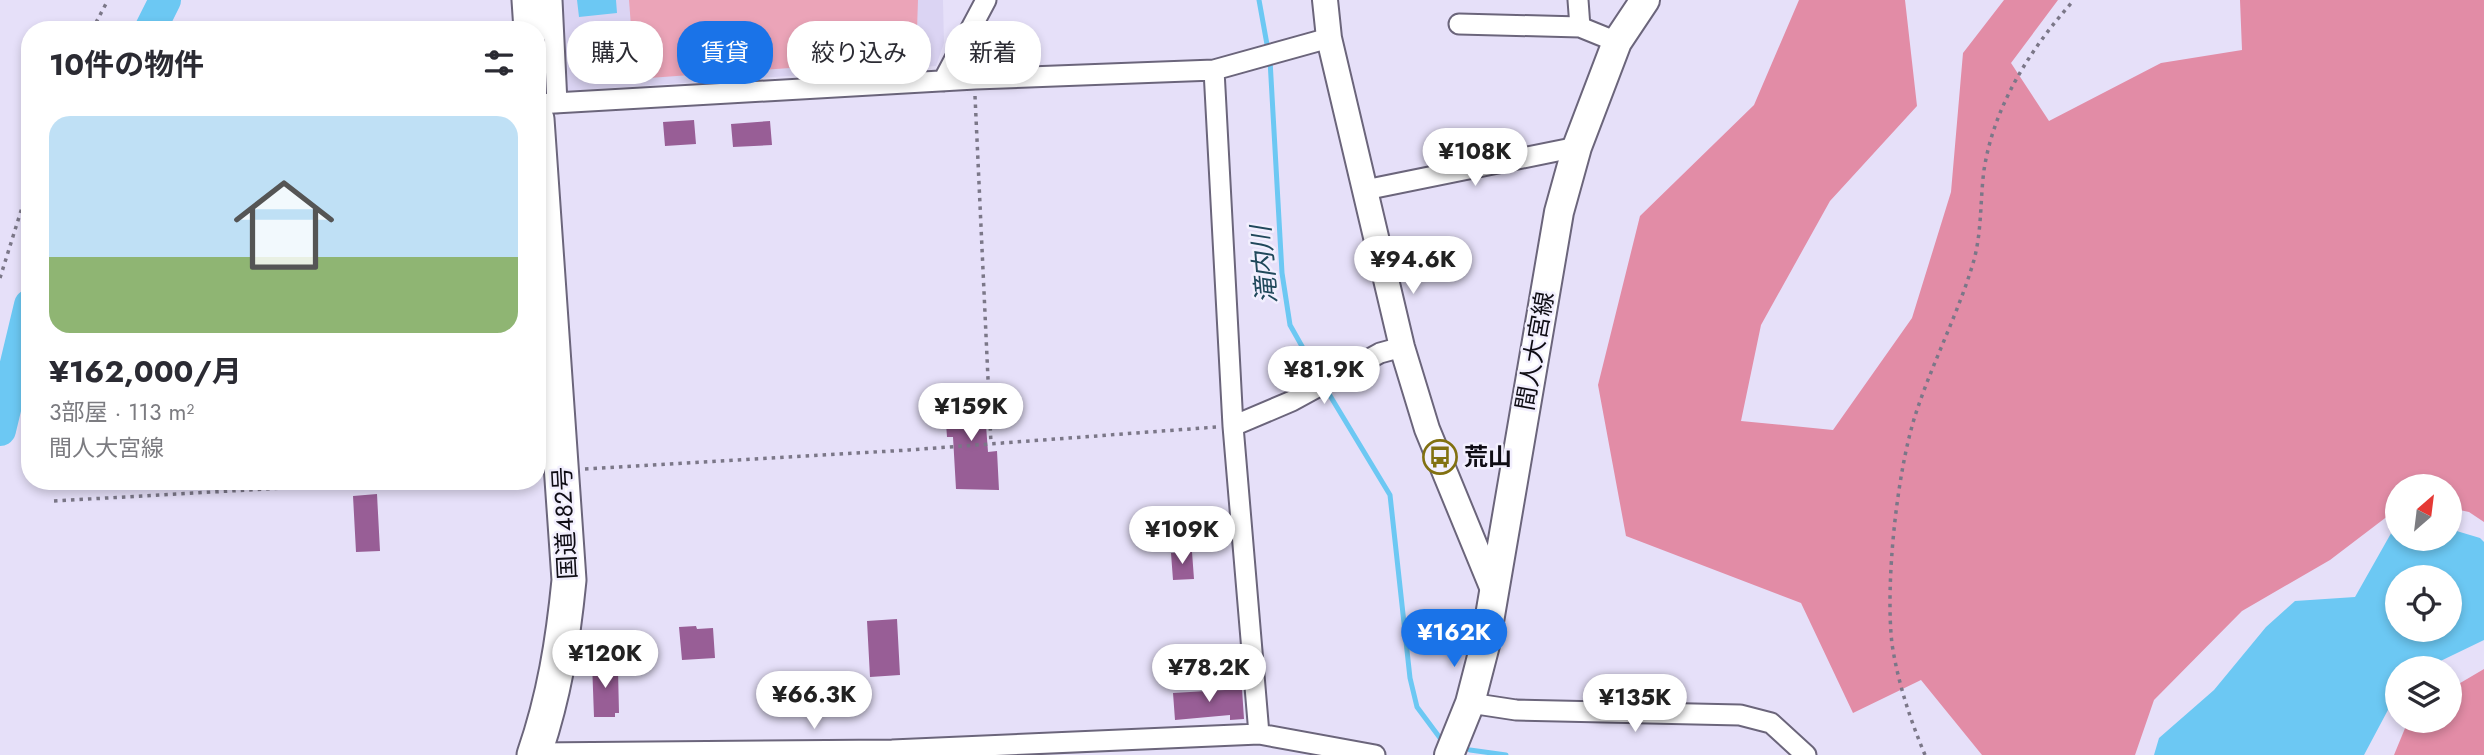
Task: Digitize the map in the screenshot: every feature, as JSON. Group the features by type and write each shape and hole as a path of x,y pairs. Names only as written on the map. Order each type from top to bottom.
{"highway":[{"path":"529,0 530,21"},
{"name":"国道482号","path":"535,754 562,656 569,580 546,145"}],"main road":[{"name":"間人大宮線","path":"1449,755 1470,703 1486,645 1559,212 1577,147 1617,42 1645,0"}],"street":[{"path":"546,82 552,0"},
{"path":"546,109 943,81 986,0"},
{"path":"1325,0 1329,38 1402,347 1427,429 1494,592"},
{"path":"1578,0 1580,27"},
{"path":"1459,24 1580,27 1617,42"},
{"path":"1041,77 1214,70 1329,38"},
{"path":"1214,70 1233,426 1259,734"},
{"path":"1365,190 1577,147"},
{"path":"1233,426 1292,401 1380,353 1402,347"},
{"path":"1470,703 1516,710 1740,715 1771,723 1806,755"},
{"path":"535,754 1093,749 1259,734 1375,755"}],"path":[{"path":"97,21 108,0"},
{"path":"1925,755 1906,708 1892,645 1890,607 1898,496 1915,415 1965,290 1978,244 1984,174 1998,112 2012,86 2074,0"},
{"path":"975,84 991,443"},
{"path":"0,278 21,211"},
{"path":"564,470 1233,426"},
{"path":"54,501 248,490"}],"shaded area":[{"path":"561,0 943,0 944,43 936,66 931,66 931,21 787,21 787,76 773,77 773,21 677,21 677,84 566,91"},
{"path":"629,0 918,0 917,21 787,21 787,68 773,69 773,21 677,21 677,76 663,77 663,21 631,21"},
{"path":"1799,0 1905,0 1917,106 1830,201 1761,325 1741,421 1833,430 1912,318 1951,192 1963,53 2004,0 2058,0 2011,63 2049,121 2161,63 2242,50 2240,0 2484,0 2484,522 2462,511 2462,474 2385,474 2385,518 2330,560 2242,611 2154,700 2135,755 1982,755 1921,680 1853,713 1801,603 1626,536 1598,385 1640,216 1754,105"},
{"path":"2484,669 2484,755 2394,755 2403,733 2462,733 2462,682"}],"water":[{"path":"577,0 616,0 617,13 579,17"},
{"path":"2462,533 2480,538 2484,542 2484,640 2451,656 2385,656 2385,716 2364,755 2154,755 2159,738 2214,690 2266,627 2295,601 2355,597 2385,544 2385,551 2462,551"}],"building":[{"path":"694,120 696,144 665,146 663,122"},
{"path":"770,121 772,145 733,147 731,124"},
{"path":"977,393 978,400 984,399 988,452 997,451 999,490 956,489 953,437 947,437 944,395"},
{"path":"377,494 380,551 356,552 353,496"},
{"path":"1192,552 1194,579 1173,580 1171,553"},
{"path":"897,619 900,675 870,677 867,621"},
{"path":"696,626 697,629 713,628 715,658 682,660 679,627"},
{"path":"612,661 612,670 618,670 619,713 615,713 615,717 594,717 592,662"},
{"path":"1242,689 1244,719 1230,720 1230,715 1175,720 1173,693"}],"waterway":[{"path":"154,21 165,0"},
{"name":"滝内川","path":"1259,0 1268,50"},
{"name":"滝内川","path":"1270,60 1282,273 1290,325 1321,380"},
{"path":"0,430 21,342"},
{"name":"滝内川","path":"1326,389 1390,495 1410,678 1417,707 1443,742"},
{"name":"滝内川","path":"1470,750 1506,755"}],"place":[{"name":"荒山","path":"1440,457"}]}
